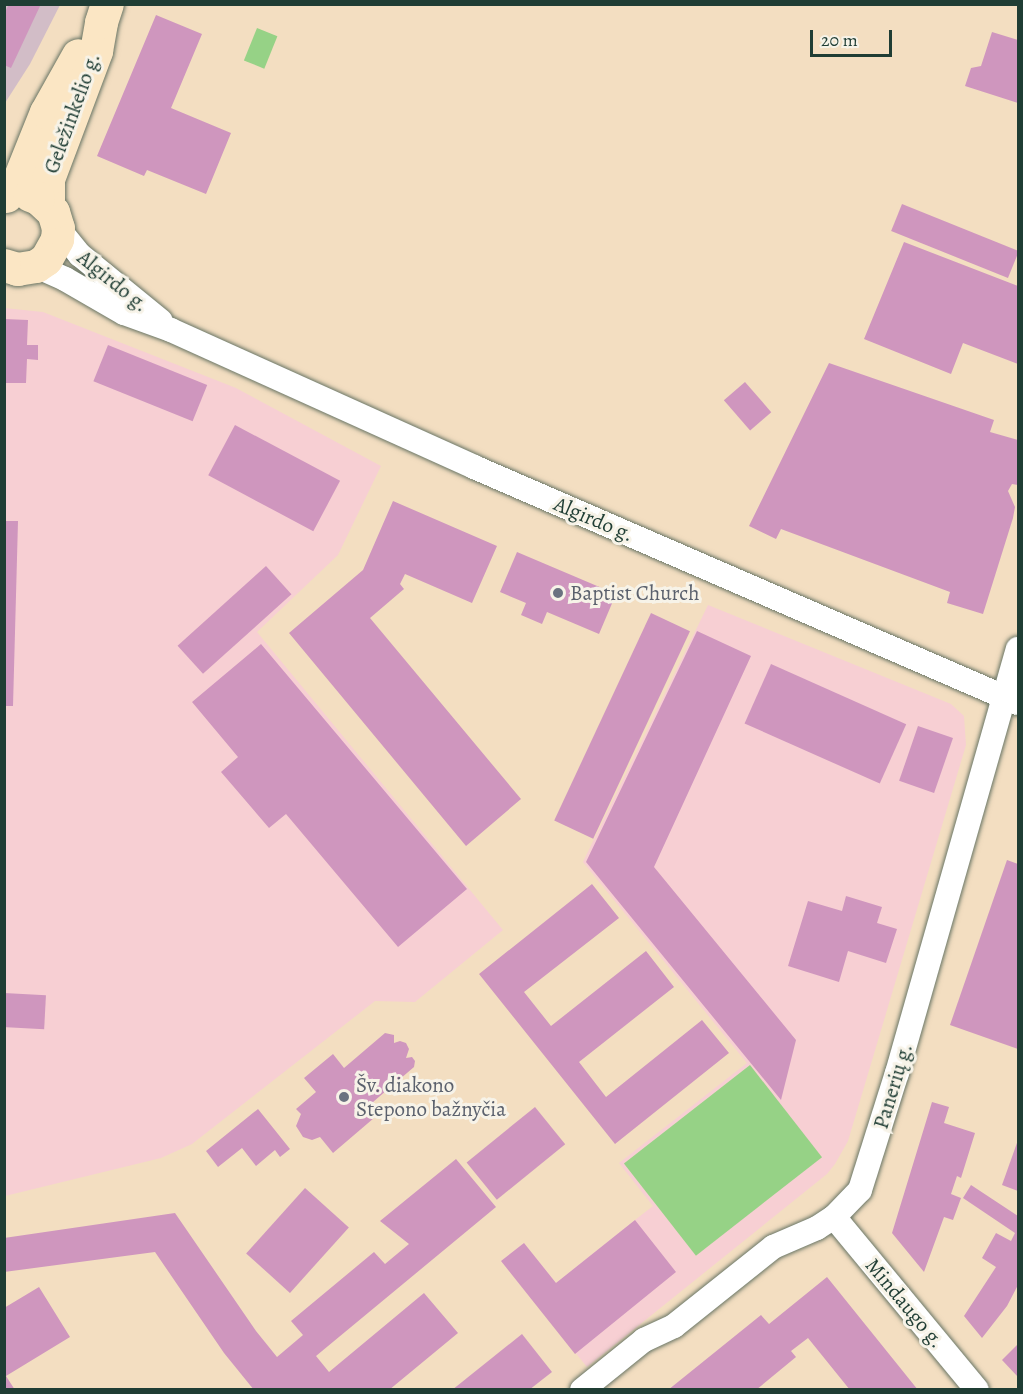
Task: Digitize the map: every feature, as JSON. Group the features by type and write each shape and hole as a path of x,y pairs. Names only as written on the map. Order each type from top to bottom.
{"main road":[{"name":"Geležinkelio g.","path":"5,197 19,179 46,112 74,60 104,13"},
{"name":"Geležinkelio g.","path":"13,267 53,250 53,216 48,179 93,60 104,13"},
{"path":"5,197 28,194 53,216"}],"street":[{"name":"Algirdo g.","path":"53,216 80,255 171,330"},
{"name":"Algirdo g.","path":"13,267 65,279 124,313 171,330 474,467 1011,700"},
{"name":"Panerių g.","path":"582,1389 644,1340 674,1326 773,1247 817,1228 834,1217 860,1190 1011,700 1018,649"},
{"name":"Mindaugo g.","path":"834,1217 977,1389"}],"shaded area":[{"path":"5,5 60,5 30,64 5,103"},
{"path":"4,308 43,312 236,388 381,466 338,555 257,632 503,930 415,1002 375,1001 192,1144 161,1158 5,1196"},
{"path":"708,605 951,704 964,716 966,745 848,1141 835,1164 827,1174 587,1367 501,1261 524,1243 556,1283 653,1206 619,1163 747,1063 583,862"}],"green space":[{"path":"257,28 277,36 264,69 244,60"},
{"path":"750,1065 822,1157 696,1256 624,1164"}],"building":[{"path":"9,4 40,6 11,68 4,65 4,14"},
{"path":"156,15 202,34 171,108 231,133 206,194 147,170 144,176 97,156"},
{"path":"992,32 1018,40 1018,103 965,86 971,68 981,66"},
{"path":"902,204 1018,251 1008,278 891,231"},
{"path":"904,242 1018,286 1018,364 963,343 951,374 864,339"},
{"path":"4,319 28,320 27,345 38,345 38,360 27,359 26,383 4,383"},
{"path":"108,345 207,385 193,421 93,381"},
{"path":"829,363 994,420 990,432 1018,440 1018,485 1012,484 1008,491 1015,507 1013,518 983,614 947,603 950,592 781,529 776,539 749,526"},
{"path":"745,382 771,412 750,431 724,400"},
{"path":"235,425 340,481 313,531 208,475"},
{"path":"393,501 497,546 472,603 405,574 400,584 404,589 370,618 521,799 466,846 289,633 363,570"},
{"path":"4,521 18,521 13,706 4,706"},
{"name":"Baptist Church","path":"517,552 616,594 599,634 547,612 542,624 521,615 526,603 500,592"},
{"path":"266,566 291,594 203,674 178,646"},
{"path":"651,613 690,631 593,839 554,821"},
{"path":"697,631 751,656 654,867 796,1040 781,1100 586,862"},
{"path":"261,644 467,889 398,947 286,814 269,828 221,772 238,757 192,702"},
{"path":"771,664 906,724 880,784 745,723"},
{"path":"918,726 953,738 934,793 899,781"},
{"path":"1007,860 1018,864 1018,1049 950,1025"},
{"path":"592,884 619,918 524,992 551,1026 646,951 674,987 579,1062 606,1097 702,1020 729,1053 615,1144 479,974"},
{"path":"846,896 882,907 877,923 897,929 886,963 848,951 839,982 788,966 808,901 842,911"},
{"path":"4,993 46,995 44,1029 4,1027"},
{"name":"Šv. diakono Stepono bažnyčia","path":"385,1033 394,1035 394,1043 400,1041 406,1043 409,1049 406,1058 412,1057 415,1061 414,1067 373,1102 381,1112 333,1153 320,1137 312,1140 303,1137 296,1126 301,1114 296,1109 316,1092 304,1078 333,1054 344,1068"},
{"path":"932,1102 949,1107 944,1123 975,1133 961,1178 957,1176 951,1194 961,1198 953,1220 944,1217 924,1272 892,1233"},
{"path":"535,1107 565,1144 497,1200 467,1162"},
{"path":"258,1109 290,1149 280,1157 275,1150 256,1166 242,1148 218,1167 206,1151"},
{"path":"1018,1140 1018,1191 1002,1185"},
{"path":"456,1159 496,1207 316,1356 329,1372 424,1293 458,1333 389,1390 254,1390 224,1353 155,1252 4,1272 4,1238 175,1213 256,1331 277,1357 303,1335 291,1321 374,1252 385,1264 409,1244 380,1221"},
{"path":"971,1185 1018,1216 1018,1285 1007,1306 982,1338 964,1316 996,1267 982,1258 996,1233 1011,1241 1015,1233 963,1198"},
{"path":"305,1188 349,1227 290,1293 246,1253"},
{"path":"635,1220 676,1272 575,1354 501,1261 524,1243 556,1283"},
{"path":"827,1277 918,1390 850,1390 808,1338 791,1351 796,1357 756,1390 668,1390 761,1315 769,1324"},
{"path":"39,1287 70,1337 6,1376 15,1390 4,1390 4,1308"},
{"path":"522,1334 552,1372 529,1390 452,1390"},
{"path":"1018,1344 1018,1377 1002,1360"}],"place":[{"name":"Baptist Church","path":"558,593"},
{"name":"Šv. diakono Stepono bažnyčia","path":"344,1097"}]}
